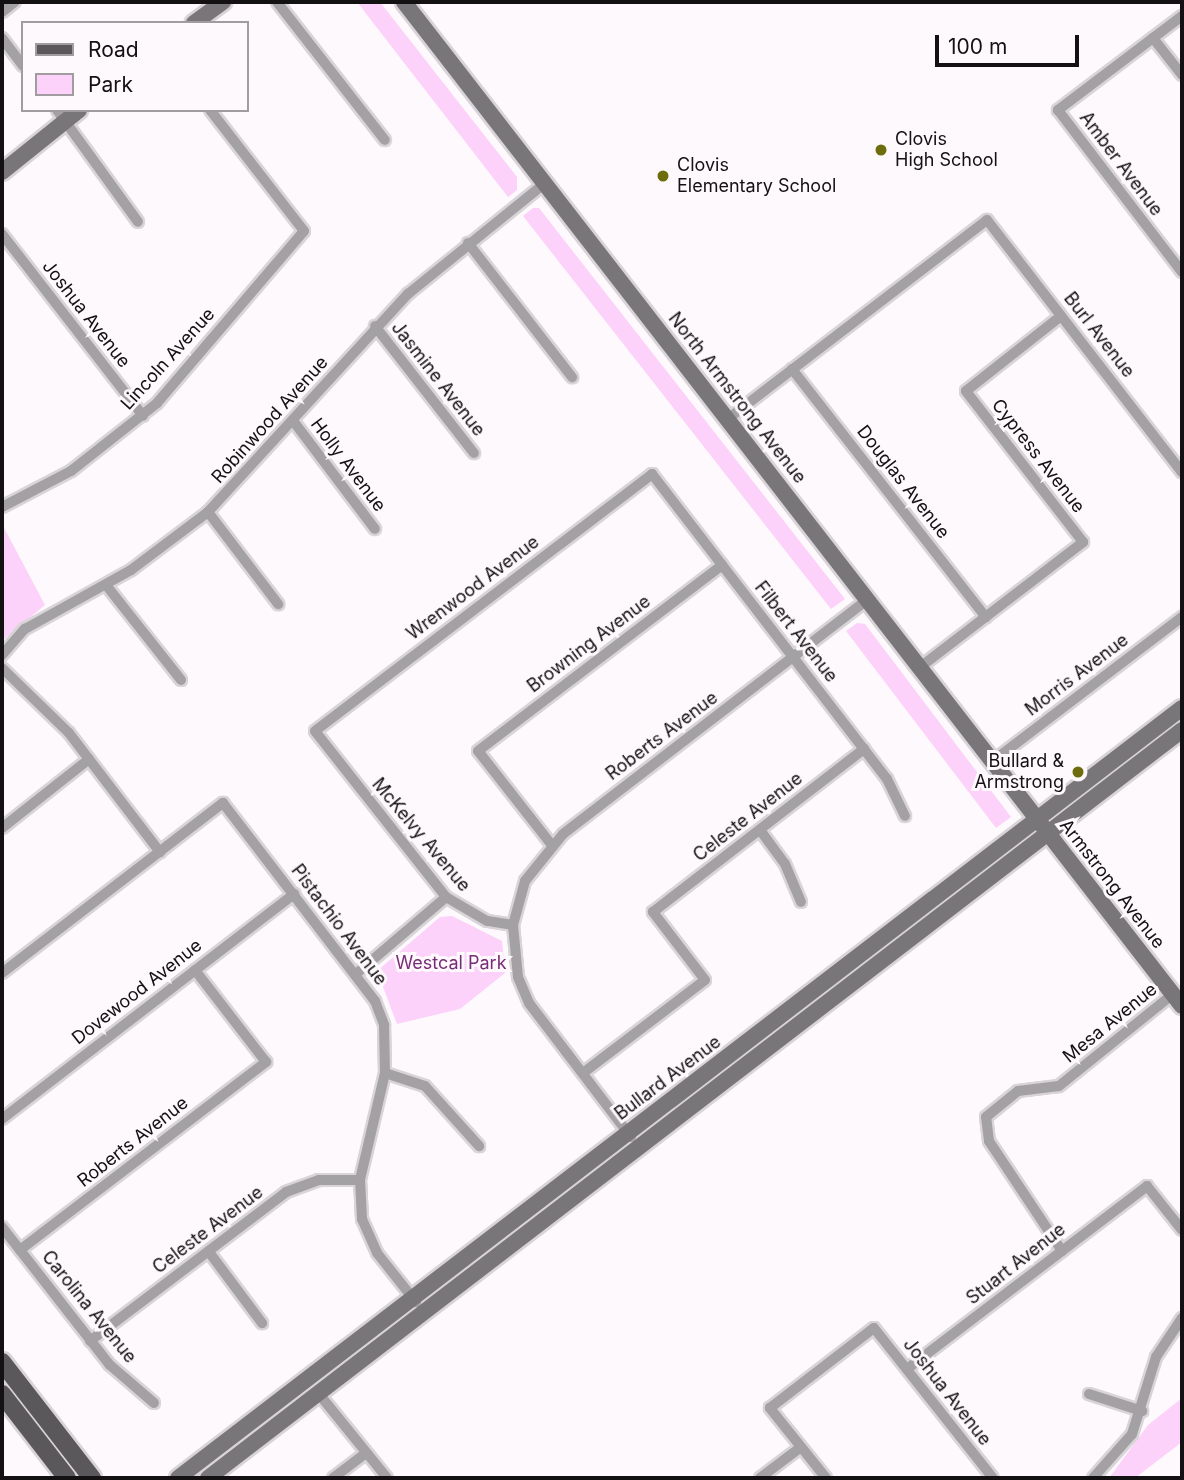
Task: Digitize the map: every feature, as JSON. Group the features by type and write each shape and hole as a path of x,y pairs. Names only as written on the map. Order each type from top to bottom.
{"main road":[{"path":"197,21 222,2"},
{"name":"North Armstrong Avenue","path":"404,2 1038,819"},
{"path":"2,172 61,116"},
{"name":"Bullard Avenue","path":"178,1478 1182,708"},
{"name":"Bullard Avenue","path":"208,1478 1182,730"},
{"name":"Armstrong Avenue","path":"1038,819 1178,1000"},
{"path":"319,1394 318,1384 356,1342"},
{"path":"2,1362 92,1478"},
{"path":"2,1394 67,1478"}],"street":[{"path":"2,12 15,2"},
{"path":"277,2 385,140"},
{"path":"1182,16 1153,38 1182,75"},
{"path":"2,38 21,63"},
{"name":"Amber Avenue","path":"1153,38 1058,110 1182,272"},
{"name":"Lincoln Avenue","path":"2,507 71,471 143,416 304,231 212,112"},
{"path":"61,116 138,222"},
{"name":"Robinwood Avenue","path":"2,655 45,615 106,585 208,512 294,422 375,326 468,243 545,183"},
{"name":"Burl Avenue","path":"792,369 987,220 1181,468"},
{"name":"Joshua Avenue","path":"2,234 143,416"},
{"path":"468,243 572,377"},
{"name":"Cypress Avenue","path":"986,617 1083,542 966,391 1061,316"},
{"name":"Jasmine Avenue","path":"375,326 474,453"},
{"path":"729,418 792,369"},
{"name":"Douglas Avenue","path":"792,369 986,617"},
{"name":"Holly Avenue","path":"294,422 376,529"},
{"name":"Filbert Avenue","path":"652,474 864,749 905,816"},
{"name":"Wrenwood Avenue","path":"316,731 652,474"},
{"path":"208,512 278,604"},
{"name":"Browning Avenue","path":"551,844 478,751 722,565"},
{"path":"106,585 181,680"},
{"name":"Roberts Avenue","path":"513,925 525,881 551,844 867,600"},
{"path":"919,668 986,617"},
{"name":"Morris Avenue","path":"993,761 1182,617"},
{"path":"2,668 89,759 160,852 2,973"},
{"name":"McKelvy Avenue","path":"316,731 446,897 487,921 513,925"},
{"name":"Celeste Avenue","path":"583,1073 705,980 653,912 864,749"},
{"path":"2,828 89,759"},
{"name":"Pistachio Avenue","path":"160,852 223,803 356,974 384,1024 386,1073 360,1180 369,1238 424,1312"},
{"path":"760,830 785,864 801,902"},
{"name":"Dovewood Avenue","path":"2,1119 294,894"},
{"path":"356,974 446,897"},
{"path":"513,925 513,954 529,1003 639,1147"},
{"name":"Roberts Avenue","path":"20,1251 266,1062 195,970"},
{"name":"Mesa Avenue","path":"1062,1251 989,1141 986,1117 1024,1088 1059,1086 1178,1000"},
{"path":"386,1073 425,1086 479,1146"},
{"name":"Celeste Avenue","path":"90,1341 300,1185 360,1180"},
{"name":"Stuart Avenue","path":"907,1369 1147,1186 1182,1230"},
{"name":"Carolina Avenue","path":"2,1227 90,1341 154,1403"},
{"path":"209,1252 262,1323"},
{"path":"1093,1478 1120,1453 1142,1411 1156,1357 1182,1318"},
{"name":"Joshua Avenue","path":"801,1447 770,1408 874,1328 993,1478"},
{"path":"319,1394 387,1478"},
{"path":"1089,1394 1142,1411"},
{"path":"760,1478 801,1447 826,1478"},
{"path":"332,1478 366,1452"}],"green space":[{"path":"357,2 380,2 517,177 517,190 508,197"},
{"path":"533,208 539,208 845,599 831,609 523,216"},
{"path":"2,524 45,605 2,641"},
{"path":"857,623 865,624 1011,817 996,828 846,631"},
{"name":"Westcal Park","path":"452,916 502,941 505,973 460,1009 397,1024 377,971 440,917"},
{"path":"1182,1398 1182,1442 1135,1478 1109,1478 1148,1425"}],"place":[{"name":"Clovis High School","path":"881,150"},
{"name":"Clovis Elementary School","path":"663,176"},
{"name":"Bullard & Armstrong","path":"1078,772"}]}
